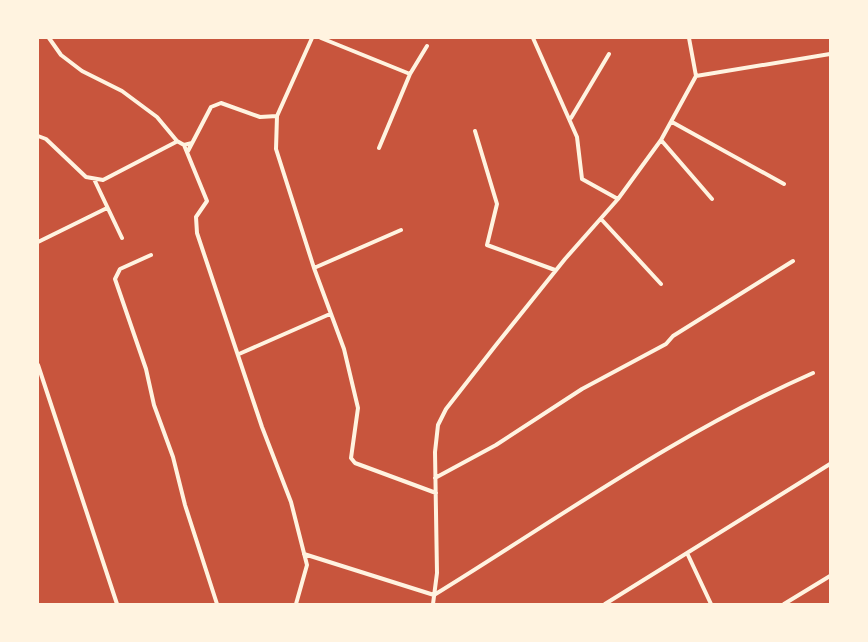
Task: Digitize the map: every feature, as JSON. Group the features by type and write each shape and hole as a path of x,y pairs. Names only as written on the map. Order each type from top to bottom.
{"street":[{"path":"48,38 61,56 82,71 113,85 157,117 177,141 184,145 207,201 196,217 198,233 262,428 291,502 307,565 296,604"},
{"path":"312,38 277,116 276,149 314,268 344,349 357,408 352,461 436,493"},
{"path":"321,38 410,74"},
{"path":"533,38 570,119 581,154 582,179 618,199"},
{"path":"433,604 437,573 435,478 438,425 446,409 555,270 618,199 661,140 696,76 689,38"},
{"path":"379,148 410,74 427,46"},
{"path":"570,119 609,54"},
{"path":"696,76 831,54"},
{"path":"187,152 211,108 221,103 260,117 277,116"},
{"path":"672,123 784,184"},
{"path":"475,131 497,204 487,245 555,270"},
{"path":"38,136 46,139 86,177 103,180 177,141"},
{"path":"661,140 712,199"},
{"path":"184,145 192,143"},
{"path":"94,179 122,238"},
{"path":"38,242 107,208"},
{"path":"601,219 661,284"},
{"path":"314,268 401,230"},
{"path":"151,255 120,269 115,279 146,369 154,405 173,457 185,505 217,604"},
{"path":"435,478 496,445 582,389 666,344 673,336 793,261"},
{"path":"239,354 330,314"},
{"path":"38,365 117,604"},
{"path":"304,554 434,595 611,483 770,392 813,373"},
{"path":"605,604 688,555 831,464"},
{"path":"688,555 711,604"},
{"path":"784,604 831,576"}]}
